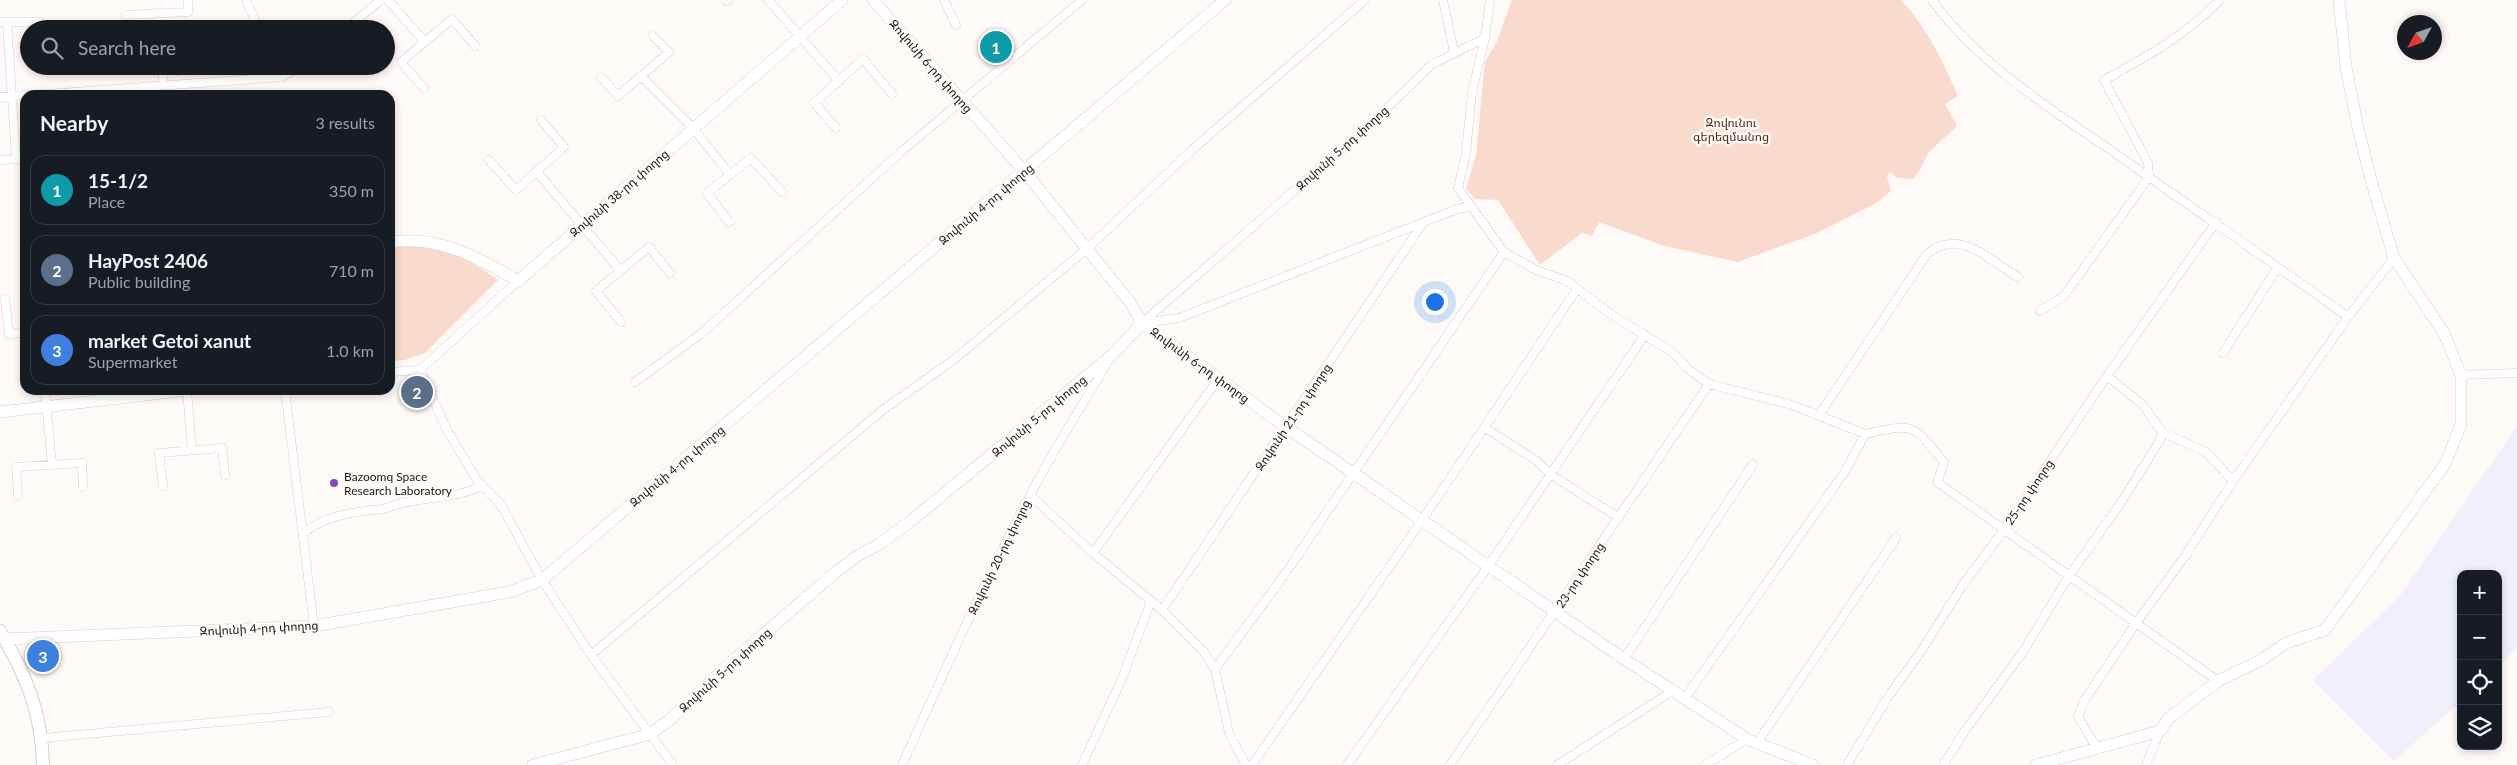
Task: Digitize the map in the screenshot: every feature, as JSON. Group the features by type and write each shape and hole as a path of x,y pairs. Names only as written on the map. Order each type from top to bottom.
{"main road":[{"path":"2,635 22,669 42,738 43,765"}],"street":[{"path":"126,15 188,12 188,0"},
{"path":"246,0 255,20"},
{"path":"357,20 381,0"},
{"path":"388,0 425,42"},
{"path":"768,0 839,81"},
{"name":"Զովունի 38-րդ փողոց","path":"420,370 518,281 842,0"},
{"name":"Զովունի 6-րդ փողոց","path":"873,0 1025,172 1129,301 1142,324 1286,427 1488,565 1554,613 1752,741 1813,765"},
{"path":"944,0 956,25"},
{"path":"635,382 702,333 887,164 1082,0"},
{"name":"Զովունի 4-րդ փողոց","path":"2,635 314,626 509,592 542,580 1025,172 1225,0"},
{"path":"591,655 884,409 952,361 1088,248 1193,150 1365,0"},
{"path":"1442,0 1454,52"},
{"path":"1490,0 1485,38 1472,92 1466,153 1458,188 1504,252 1536,270 1567,280 1612,315 1672,352 1688,369 1709,384 1770,398 1865,434 1902,426 1916,430 1944,462 1937,482 2218,681"},
{"path":"1932,0 1951,26 1970,45 2056,113 2216,222 2348,317"},
{"path":"2040,311 2064,296 2149,177 2148,163 2104,80 2158,50 2194,26 2220,0"},
{"path":"2146,765 2160,731 2169,718 2218,681 2261,660 2286,643 2325,630 2445,464 2461,426 2461,375 2444,333 2394,258 2358,128 2346,67 2339,0"},
{"path":"157,14 158,20"},
{"path":"424,88 401,62 452,19 475,46"},
{"path":"20,22 4,22 20,152"},
{"path":"600,77 618,96 669,52 653,36"},
{"name":"Զովունի 5-րդ փողոց","path":"532,765 650,734 671,719 730,663 836,572 912,520 1111,356 1142,324 1373,122 1431,65 1485,38"},
{"path":"836,128 814,103 863,59 892,94"},
{"path":"163,75 164,90"},
{"path":"172,90 282,77 285,75"},
{"path":"642,76 694,129 730,175"},
{"path":"0,97 20,95"},
{"path":"489,160 516,190 564,147 541,120"},
{"path":"729,222 707,193 752,158 782,192"},
{"path":"0,160 20,159"},
{"path":"536,171 620,270"},
{"path":"1142,324 1179,318 1457,209 1470,207"},
{"name":"Զովունի 21-րդ փողոց","path":"1162,610 1423,222"},
{"name":"25-րդ փողոց","path":"1847,765 1890,694 1922,650 1962,586 2004,530 2107,376 2216,222"},
{"path":"395,241 443,244 486,262 518,281"},
{"path":"1819,415 1927,254 1937,246 1953,243 1962,244 1986,255 2018,277"},
{"path":"621,322 596,291 649,247 670,273"},
{"path":"1215,669 1280,581 1504,252"},
{"path":"2097,748 2078,717 2084,701 2136,623 2185,556 2233,481 2348,317 2394,258"},
{"path":"2223,353 2278,267"},
{"path":"1252,765 1422,520 1577,289"},
{"path":"5,299 9,334 20,333"},
{"path":"1347,765 1488,565 1644,336"},
{"name":"Զովունի 20-րդ փողոց","path":"902,765 942,674 1030,495 1111,356"},
{"path":"395,372 420,370 446,428 482,486 501,505 542,580 591,655 672,765"},
{"path":"2461,375 2517,373"},
{"path":"2107,376 2142,404 2162,432 2206,452 2233,481"},
{"path":"1093,552 1218,379"},
{"name":"23-րդ փողոց","path":"1450,765 1709,384"},
{"path":"46,395 52,465"},
{"path":"0,412 144,395"},
{"path":"188,395 192,450"},
{"path":"286,395 314,626"},
{"path":"1484,427 1537,461 1550,474 1619,518"},
{"path":"1943,765 1967,728 2022,653 2069,576 2122,501 2160,440 2162,432"},
{"path":"1685,698 1844,473 1865,434"},
{"path":"162,486 159,453 222,448 225,476"},
{"path":"18,496 16,467 82,463 83,488"},
{"path":"1624,659 1753,464"},
{"path":"302,534 310,527 335,517 461,494 482,486"},
{"path":"1030,495 1093,552 1162,610 1203,651 1215,669 1229,733 1246,765"},
{"path":"1705,765 1752,741 1896,538"},
{"path":"1082,765 1121,681 1151,601"},
{"path":"1557,765 1674,690"},
{"path":"42,738 329,712"},
{"path":"2036,765 2160,731"}],"shaded area":[{"path":"2517,426 2517,648 2502,662 2502,570 2457,570 2457,705 2394,761 2313,680 2399,597"}],"green space":[{"name":"Զովունու գերեզմանոց","path":"1512,0 1901,0 1927,33 1958,96 1945,104 1957,126 1928,153 1920,170 1913,179 1897,178 1890,172 1887,176 1891,191 1875,204 1817,233 1738,262 1664,246 1599,222 1592,236 1582,233 1540,265 1498,200 1475,199 1466,189 1476,155 1485,62 1497,41"},
{"path":"411,245 447,252 478,266 498,280 425,353 405,360 395,361 395,247"}],"place":[{"name":"15-1/2","path":"996,47"},
{"name":"HayPost 2406","path":"417,392"},
{"name":"Bazoomq Space Research Laboratory","path":"334,483"},
{"name":"market Getoi xanut","path":"43,656"}]}
